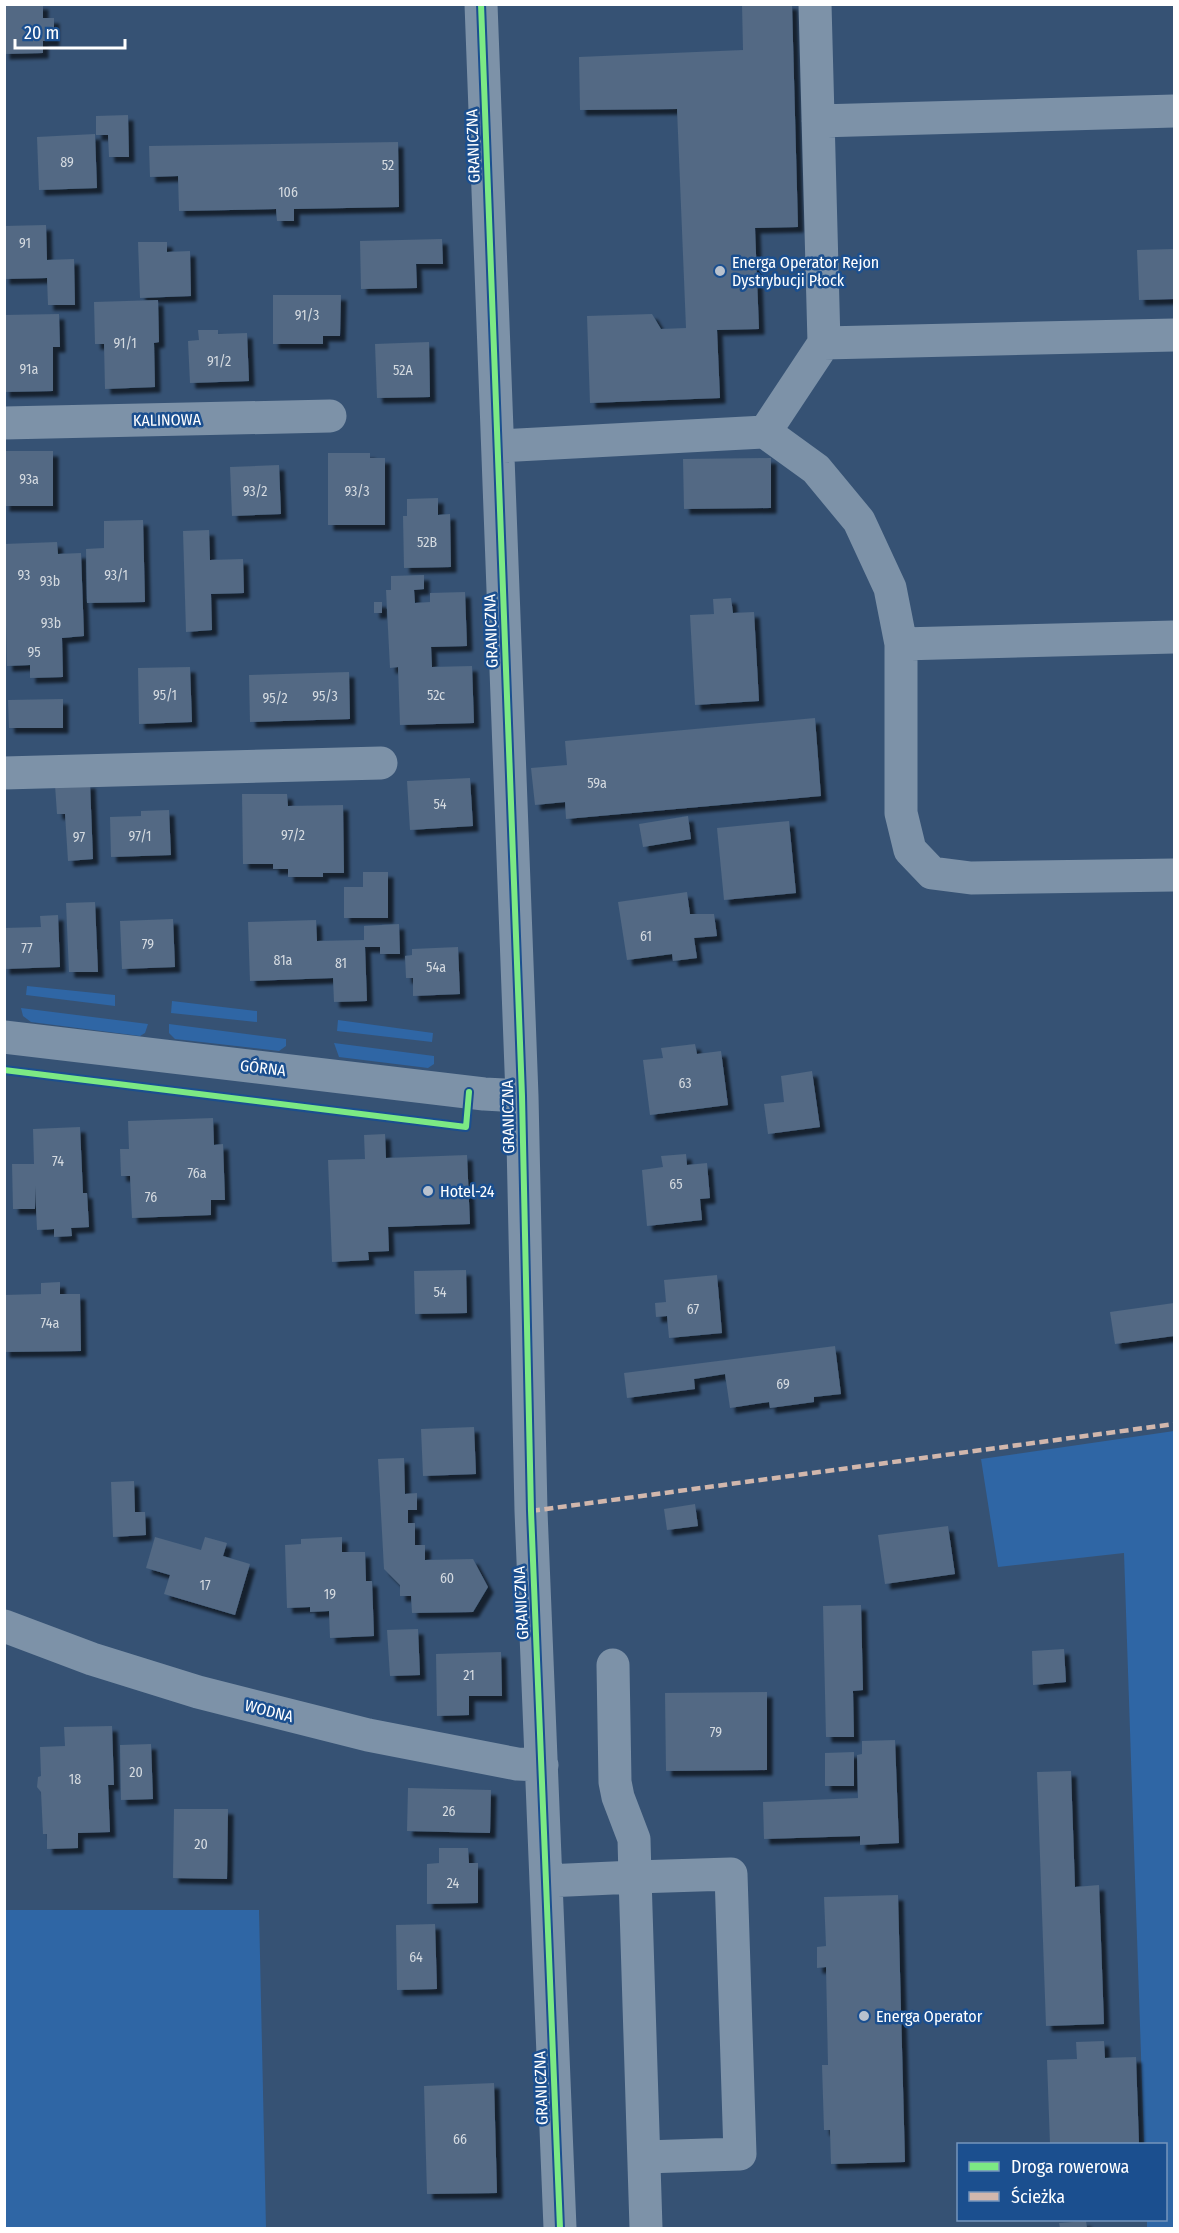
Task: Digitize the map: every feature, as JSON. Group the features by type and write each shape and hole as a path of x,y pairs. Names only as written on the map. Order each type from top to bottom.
{"street":[{"name":"GRANICZNA","path":"481,4 522,1096 531,1511 560,2229"},
{"path":"765,432 824,342 815,4"},
{"path":"818,121 1174,111"},
{"path":"824,342 1174,335"},
{"name":"KALINOWA","path":"4,423 330,416"},
{"path":"498,446 765,432 816,470 859,521 890,588 901,644 901,813 910,850 932,873 971,878 1174,875"},
{"path":"901,644 1174,637"},
{"path":"4,773 381,763"},
{"name":"GÓRNA","path":"4,1037 484,1094 522,1096"},
{"name":"WODNA","path":"4,1626 103,1662 273,1712 517,1764 542,1765"},
{"path":"613,1665 615,1782 618,1797 634,1839 646,2229"},
{"path":"546,1881 731,1874 740,2154 644,2157"}],"shaded area":[{"path":"27,986 115,995 115,1006 26,995"},
{"path":"172,1001 257,1011 257,1022 171,1013"},
{"path":"21,1008 148,1024 145,1033 140,1036 31,1022 23,1016"},
{"path":"338,1020 433,1033 432,1042 337,1031"},
{"path":"169,1024 286,1039 286,1046 279,1051 175,1039 169,1033"},
{"path":"334,1043 434,1056 434,1064 428,1068 339,1057"},
{"path":"1174,1431 1174,2228 1147,2228 1147,2221 1167,2221 1167,2143 1144,2143 1124,1553 998,1567 981,1459"},
{"path":"5,1910 259,1910 266,2228 5,2228"}],"building":[{"path":"4,4 43,4 43,18 54,18 54,41 43,41 43,53 4,54"},
{"name":"Energa Operator Rejon Dystrybucji Płock","path":"742,4 792,4 798,227 755,228 759,329 717,330 720,398 590,403 587,316 652,314 661,329 686,328 677,109 580,110 579,57 743,50"},
{"path":"128,115 129,157 109,157 108,135 96,135 96,116"},
{"path":"95,134 97,188 39,190 37,137"},
{"path":"398,142 399,207 294,209 294,221 277,221 276,209 179,211 178,176 150,177 149,146"},
{"path":"46,225 47,260 74,259 75,305 48,305 47,278 4,279 4,226"},
{"path":"442,239 443,264 416,264 417,288 361,289 360,241"},
{"path":"138,242 167,242 167,252 190,251 191,296 140,298"},
{"path":"1174,249 1174,299 1139,300 1137,250"},
{"path":"273,295 341,295 340,336 323,336 323,344 273,344"},
{"path":"158,300 159,342 154,343 155,387 105,389 104,344 95,344 94,302"},
{"path":"59,314 60,347 53,347 53,391 4,392 4,315"},
{"path":"198,330 218,330 218,334 247,333 249,381 190,383 188,341 199,340"},
{"path":"429,342 430,397 377,398 375,344"},
{"path":"4,451 53,451 53,506 4,506"},
{"path":"328,453 370,453 370,458 385,458 385,525 328,525"},
{"path":"771,458 771,508 684,509 683,459"},
{"path":"279,465 281,514 232,516 230,467"},
{"path":"438,498 438,515 450,514 451,567 404,568 403,516 407,516 407,499"},
{"path":"143,520 145,602 87,603 86,549 104,548 104,521"},
{"path":"209,530 210,560 243,559 244,593 211,594 212,630 186,632 183,531"},
{"path":"57,542 58,554 81,553 84,636 62,638 63,677 30,678 30,665 7,666 4,544"},
{"path":"424,575 424,589 414,590 415,603 430,602 430,593 465,592 467,646 431,647 432,667 472,666 474,723 400,725 398,667 390,668 386,590 391,590 391,576"},
{"path":"731,598 733,613 754,612 759,701 695,705 690,615 714,614 713,599"},
{"path":"374,602 382,602 382,613 374,613"},
{"path":"190,667 192,722 139,724 138,668"},
{"path":"349,672 350,719 250,722 249,675"},
{"path":"63,699 63,728 9,728 8,700"},
{"path":"815,718 821,796 566,819 565,802 535,805 531,768 567,765 565,741"},
{"path":"470,778 473,826 410,830 407,781"},
{"path":"90,783 93,859 68,861 65,814 57,814 55,785"},
{"path":"242,794 287,794 288,806 343,805 344,873 323,873 323,877 288,877 288,869 273,869 273,864 243,864"},
{"path":"169,810 171,855 111,857 110,817 141,816 141,811"},
{"path":"688,816 691,839 643,847 639,824"},
{"path":"789,821 796,893 724,900 717,828"},
{"path":"363,872 388,872 388,918 344,918 344,887 363,887"},
{"path":"687,892 690,914 714,914 717,936 694,938 697,958 673,961 672,954 627,960 618,902"},
{"path":"95,902 98,972 69,972 66,903"},
{"path":"58,915 60,967 4,969 4,928 41,927 40,916"},
{"path":"173,919 175,967 122,969 120,921"},
{"path":"316,920 317,941 364,940 364,926 399,924 400,954 380,954 380,947 365,947 367,1001 334,1002 333,978 250,981 248,922"},
{"path":"458,947 460,994 413,996 413,978 406,978 405,956 412,955 412,949"},
{"path":"695,1044 697,1054 721,1051 728,1105 650,1115 643,1060 663,1058 661,1048"},
{"path":"812,1071 820,1127 768,1134 764,1104 784,1102 781,1076"},
{"path":"213,1118 214,1145 223,1144 225,1200 211,1200 211,1215 132,1218 130,1176 121,1176 120,1149 129,1149 128,1121"},
{"path":"80,1127 83,1193 87,1193 89,1227 71,1228 72,1236 54,1237 54,1229 37,1230 35,1186 35,1209 13,1209 12,1164 34,1164 33,1129"},
{"path":"385,1134 386,1158 467,1155 470,1224 388,1227 389,1251 368,1252 369,1260 332,1262 328,1160 365,1159 364,1135"},
{"path":"686,1154 687,1165 707,1163 710,1198 700,1199 702,1220 647,1226 642,1170 663,1167 661,1156"},
{"path":"466,1270 467,1313 415,1314 414,1271"},
{"path":"717,1275 722,1333 669,1338 667,1316 656,1317 655,1303 666,1302 664,1280"},
{"path":"60,1282 60,1294 80,1294 81,1351 4,1352 4,1295 41,1294 41,1283"},
{"path":"1174,1303 1174,1336 1115,1344 1110,1312"},
{"path":"835,1346 841,1394 814,1397 814,1402 770,1408 769,1402 730,1408 725,1374 694,1379 695,1389 627,1398 624,1373"},
{"path":"474,1427 476,1474 423,1476 421,1429"},
{"path":"404,1458 405,1494 417,1493 417,1510 408,1510 408,1523 415,1523 415,1545 425,1545 425,1560 473,1559 488,1587 473,1612 412,1613 411,1596 400,1596 400,1585 384,1569 378,1459"},
{"path":"134,1481 135,1512 145,1512 146,1535 113,1537 111,1482"},
{"path":"695,1504 698,1526 667,1530 664,1509"},
{"path":"948,1526 955,1574 885,1584 878,1535"},
{"path":"155,1537 201,1550 205,1537 227,1543 223,1556 250,1564 235,1615 164,1594 170,1575 146,1568"},
{"path":"342,1537 342,1552 365,1552 366,1581 372,1581 374,1636 330,1638 329,1611 310,1612 310,1607 287,1608 285,1545 301,1544 301,1539"},
{"path":"861,1605 863,1690 853,1691 854,1737 826,1737 823,1606"},
{"path":"418,1629 420,1675 390,1676 387,1630"},
{"path":"1064,1649 1066,1682 1033,1685 1032,1651"},
{"path":"501,1652 502,1696 469,1696 469,1715 437,1716 436,1654"},
{"path":"767,1692 767,1770 666,1771 665,1693"},
{"path":"112,1726 114,1785 108,1785 110,1832 78,1833 78,1848 47,1849 47,1834 43,1834 41,1792 37,1787 38,1777 41,1776 40,1747 65,1746 64,1727"},
{"path":"895,1740 899,1843 860,1845 860,1836 764,1839 763,1802 858,1798 857,1755 862,1754 862,1741"},
{"path":"151,1744 153,1799 121,1800 120,1745"},
{"path":"854,1752 854,1786 825,1786 825,1753"},
{"path":"1071,1771 1075,1887 1099,1885 1104,2024 1046,2026 1037,1772"},
{"path":"408,1788 491,1790 490,1833 407,1831"},
{"path":"174,1809 228,1809 227,1879 173,1878"},
{"path":"439,1848 468,1848 469,1863 478,1863 478,1903 427,1904 427,1864 439,1863"},
{"name":"Energa Operator","path":"898,1895 905,2162 831,2164 830,2130 824,2130 822,2065 828,2065 826,1967 817,1968 817,1947 826,1946 824,1897"},
{"path":"435,1924 437,1989 397,1990 396,1925"},
{"path":"1104,2041 1105,2058 1136,2057 1139,2143 1050,2143 1047,2060 1077,2059 1076,2042"},
{"path":"494,2083 497,2193 427,2194 424,2086"},
{"path":"1086,2221 1087,2228 1060,2228 1059,2223"}],"marked path":[{"path":"531,1511 1174,1424"}],"cycle path":[{"path":"481,4 522,1096 531,1511 560,2228"},
{"path":"4,1070 466,1127 469,1092"}],"place":[{"name":"Energa Operator Rejon Dystrybucji Płock","path":"720,271"},
{"name":"Hotel-24","path":"428,1191"},
{"name":"Energa Operator","path":"864,2016"}]}
